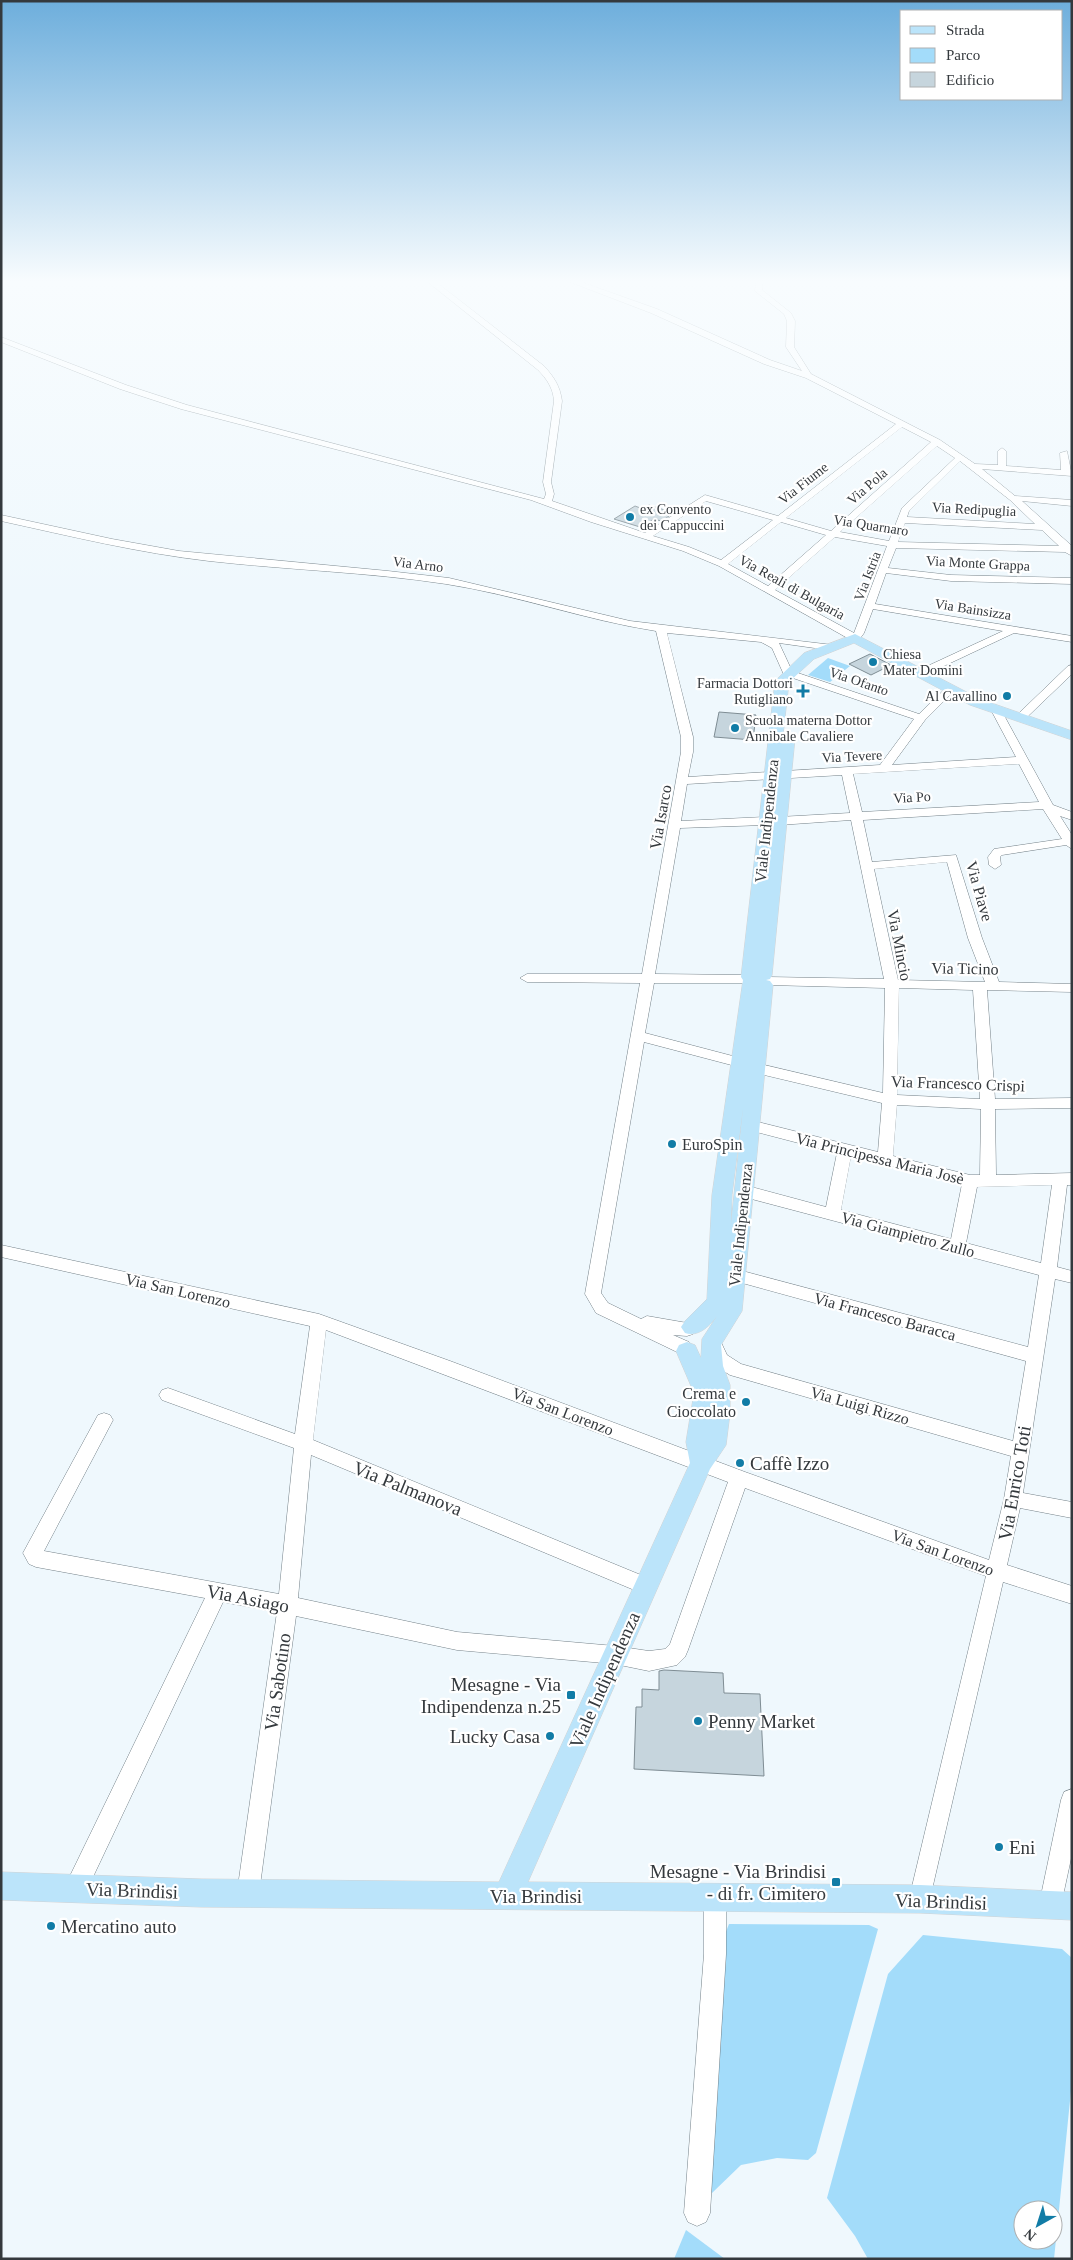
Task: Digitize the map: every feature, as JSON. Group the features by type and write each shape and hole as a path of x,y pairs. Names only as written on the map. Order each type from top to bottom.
{"main road":[{"path":"788,673 809,656 855,638 923,672 951,689 996,710 1072,736"},
{"name":"Viale Indipendenza","path":"688,1339 717,1302 722,1195 748,1065 777,775 782,681 788,673"},
{"name":"Viale Indipendenza","path":"508,1896 701,1464 715,1445 719,1413 719,1386 712,1366 712,1343 732,1311 750,1125 748,1065"},
{"path":"688,1339 698,1354 712,1343"},
{"path":"688,1339 705,1393 697,1442 701,1464"},
{"name":"Via Brindisi","path":"1,1886 248,1893 920,1900 1061,1905"}],"street":[{"name":"Via Reali di Bulgaria","path":"124,387 176,404 505,490 533,493 547,502 578,515 686,549 719,563 770,589 855,638"},
{"path":"547,502 550,494 547,482 558,401 555,387"},
{"path":"831,387 937,442 960,457 1013,498 1070,550"},
{"name":"Via Fiume","path":"719,563 901,424"},
{"name":"Via Pola","path":"770,589 937,442"},
{"path":"1002,451 1002,468"},
{"path":"973,466 1069,473 1064,453"},
{"name":"Via Istria","path":"855,638 860,633 894,545 905,510 960,457"},
{"path":"533,493 547,482"},
{"name":"Via Quarnaro","path":"669,531 706,498 833,534 894,545 1070,550"},
{"path":"1013,498 1072,503"},
{"name":"Via Arno","path":"1,518 138,548 419,577 474,585 565,609 660,629 764,638 829,647"},
{"name":"Via Redipuglia","path":"902,520 1044,526"},
{"path":"645,537 669,531"},
{"name":"Via Reali di Bulgaria","path":"669,531 714,558 719,563"},
{"name":"Via Monte Grappa","path":"884,570 951,578 1072,581"},
{"name":"Via Bainsizza","path":"870,606 1072,639"},
{"name":"Via Isarco","path":"660,629 687,737 687,752 593,1294 602,1308 616,1315 688,1339"},
{"path":"923,672 1004,635 1012,629"},
{"path":"764,638 776,646 788,673"},
{"path":"1020,718 1072,668"},
{"name":"Via Ofanto","path":"788,673 920,718"},
{"path":"883,769 920,718 951,689"},
{"path":"995,865 994,857 998,852 1071,843 1048,807 996,710"},
{"name":"Via Tevere","path":"683,781 1024,760"},
{"name":"Via Mincio","path":"847,771 892,984 890,1100 885,1159"},
{"path":"1048,807 1072,816"},
{"name":"Via Po","path":"675,826 856,815 1048,807"},
{"name":"Via Piave","path":"867,866 952,858 987,986"},
{"name":"Via Ticino","path":"527,978 757,980 1072,988"},
{"path":"987,986 988,1180"},
{"name":"Via Francesco Crispi","path":"637,1036 890,1100 988,1104 1072,1103"},
{"name":"Via Principessa Maria Josè","path":"750,1125 970,1181 1066,1179"},
{"path":"832,1214 845,1150"},
{"name":"Via Enrico Toti","path":"920,1900 1013,1499 1048,1270 1066,1179"},
{"path":"957,1247 970,1181"},
{"name":"Via Giampietro Zullo","path":"744,1191 1072,1277"},
{"name":"Via San Lorenzo","path":"1,1251 319,1321 444,1366 701,1464 997,1571 1072,1596"},
{"name":"Via Francesco Baracca","path":"735,1275 1034,1356"},
{"name":"Via Sabotino","path":"248,1893 288,1605 302,1444 319,1321"},
{"name":"Via Luigi Rizzo","path":"712,1343 720,1360 736,1370 1021,1451"},
{"name":"Via Palmanova","path":"168,1395 302,1444 646,1586"},
{"name":"Via Asiago","path":"104,1420 33,1553 36,1558 288,1605 456,1641 615,1654 649,1662 670,1658 678,1650 740,1478"},
{"path":"1013,1499 1072,1510"},
{"path":"76,1888 218,1592"},
{"path":"1061,1905 1072,1800"},
{"path":"697,2213 715,1954 715,1898"}],"green space":[{"path":"828,658 850,666 830,682 808,675"},
{"path":"729,1924 869,1925 878,1929 816,2153 808,2160 777,2158 741,2165 712,2193 709,2189 723,1939"},
{"path":"923,1935 1062,1949 1072,1958 1072,2081 1060,2200 1013,2200 1013,2250 1055,2250 1054,2259 868,2259 855,2236 827,2198 888,1974"},
{"path":"686,2230 725,2259 674,2259"}],"building":[{"name":"ex Convento dei Cappuccini","path":"649,505 674,513 661,521 654,519 640,527 614,519 635,506 643,509"},
{"name":"Chiesa Mater Domini","path":"870,654 891,665 871,675 849,664"},
{"name":"Scuola materna Dottor Annibale Cavaliere","path":"719,712 756,715 753,740 714,737"},
{"name":"Penny Market","path":"659,1671 723,1673 724,1693 760,1694 764,1776 634,1769 636,1707 642,1707 642,1689 659,1690"}],"place":[{"name":"ex Convento dei Cappuccini","path":"630,517"},
{"name":"Chiesa Mater Domini","path":"873,662"},
{"name":"Farmacia Dottori Rutigliano","path":"803,691"},
{"name":"Al Cavallino","path":"1007,696"},
{"name":"Scuola materna Dottor Annibale Cavaliere","path":"735,728"},
{"name":"EuroSpin","path":"672,1144"},
{"name":"Crema e Cioccolato","path":"746,1402"},
{"name":"Caffè Izzo","path":"740,1463"},
{"name":"Mesagne - Via Indipendenza n.25","path":"571,1695"},
{"name":"Penny Market","path":"698,1721"},
{"name":"Lucky Casa","path":"550,1736"},
{"name":"Eni","path":"999,1847"},
{"name":"Mesagne - Via Brindisi - di fr. Cimitero","path":"836,1882"},
{"name":"Mercatino auto","path":"51,1926"}]}
